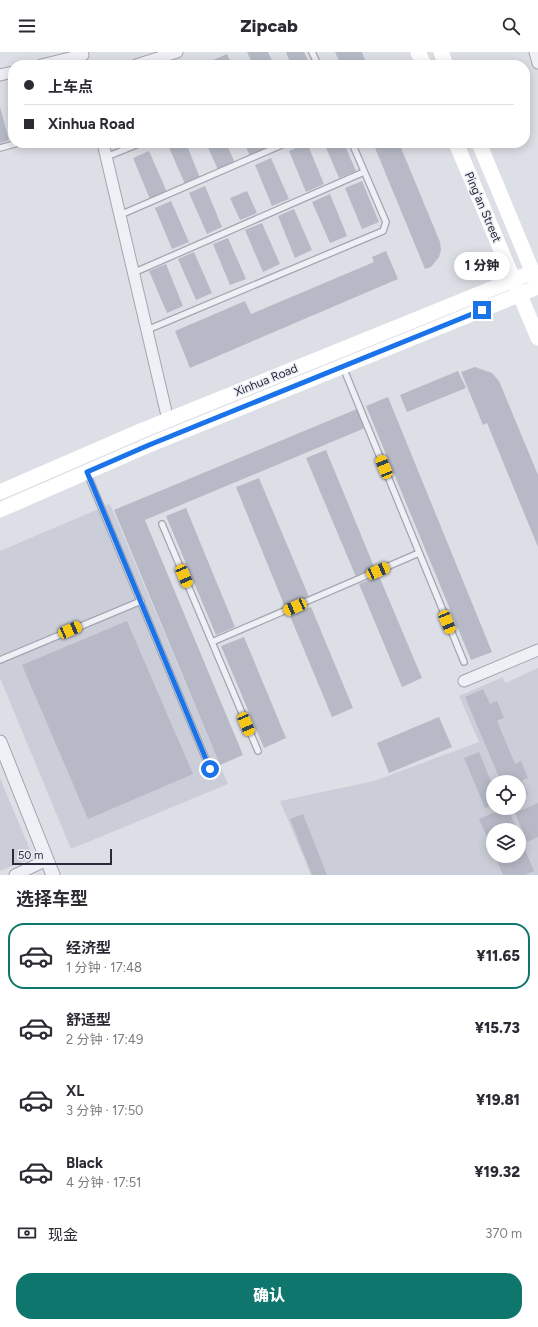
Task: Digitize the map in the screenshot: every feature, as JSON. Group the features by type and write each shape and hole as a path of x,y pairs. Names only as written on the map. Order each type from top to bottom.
{"main road":[{"name":"Ping'an Street","path":"458,148 538,338"},
{"name":"Ping'an Street","path":"481,148 536,281"},
{"name":"Xinhua Road","path":"0,492 168,420 513,280 536,281"},
{"name":"Xinhua Road","path":"0,510 87,472 343,366 520,295 536,281"}],"street":[{"path":"152,60 178,52"},
{"path":"534,52 538,63"},
{"path":"67,60 83,57"},
{"path":"104,148 168,420"},
{"path":"464,681 538,650"},
{"path":"0,742 53,875"},
{"path":"15,875 47,860"}],"lane":[{"path":"106,157 128,148"},
{"path":"120,215 274,148"},
{"path":"147,330 383,231 386,222 354,148"},
{"path":"134,273 364,172"},
{"path":"343,366 464,662"},
{"path":"87,472 210,769"},
{"path":"162,524 258,752"},
{"path":"212,642 419,553"},
{"path":"0,660 140,601"}],"shaded area":[{"path":"110,504 228,784 71,849 0,678 0,551"},
{"path":"538,668 538,875 311,875 280,801 374,781 479,742 459,696 503,677 505,683"},
{"path":"0,778 33,857 0,871"}],"building":[{"path":"247,52 268,52 272,60 251,60"},
{"path":"286,52 304,52 308,60 289,60"},
{"path":"335,52 362,52 365,60 339,60"},
{"path":"227,54 230,60 213,60"},
{"path":"0,107 8,140 0,143"},
{"path":"169,148 188,148 200,178 185,184"},
{"path":"208,148 228,148 235,163 218,170"},
{"path":"246,148 267,149 250,156"},
{"path":"296,148 309,148 324,184 306,192 289,151"},
{"path":"326,148 346,148 356,171 339,178"},
{"path":"375,148 401,148 440,242 441,250 439,257 431,267 425,269"},
{"path":"149,151 167,192 150,199 133,158"},
{"path":"271,158 289,199 272,206 255,165"},
{"path":"362,181 379,222 362,229 345,188"},
{"path":"205,186 222,227 207,234 189,193"},
{"path":"247,191 257,213 240,220 230,198"},
{"path":"330,194 347,236 330,243 312,202"},
{"path":"171,201 189,242 172,249 155,208"},
{"path":"294,209 312,250 295,258 278,216"},
{"path":"262,223 280,264 263,272 245,230"},
{"path":"228,238 246,279 230,285 213,244"},
{"path":"386,251 398,279 190,368 175,331 245,301 251,314 374,262 372,257"},
{"path":"194,252 212,293 196,300 178,259"},
{"path":"166,264 183,306 167,313 149,271"},
{"path":"475,367 492,373 499,381 538,475 538,547 487,423 483,425 461,372"},
{"path":"458,371 466,388 407,412 400,395"},
{"path":"388,397 492,652 471,660 366,406"},
{"path":"357,409 365,428 145,520 243,755 220,765 114,510"},
{"path":"326,450 375,569 356,577 306,458"},
{"path":"259,478 309,597 285,607 236,487"},
{"path":"186,508 235,627 216,635 166,516"},
{"path":"379,576 422,678 402,687 359,584"},
{"path":"311,607 353,708 332,717 290,616"},
{"path":"127,621 193,774 88,819 22,665"},
{"path":"244,637 286,738 264,748 221,646"},
{"path":"483,689 490,704 497,701 504,718 497,721 515,764 521,761 528,778 526,779 526,775 498,775 465,697"},
{"path":"439,717 452,747 389,773 377,743"},
{"path":"479,752 488,775 486,775 486,808 485,808 464,758"},
{"path":"538,803 538,837 527,842 526,823 519,823 516,815 526,815 526,808"},
{"path":"303,814 327,875 312,875 290,819"},
{"path":"488,815 511,815 514,823 486,823 486,835 479,819"},
{"path":"526,852 534,871 525,875 503,875 498,863 526,863"}],"route":[{"path":"210,769 87,472 149,445 482,310"}]}
